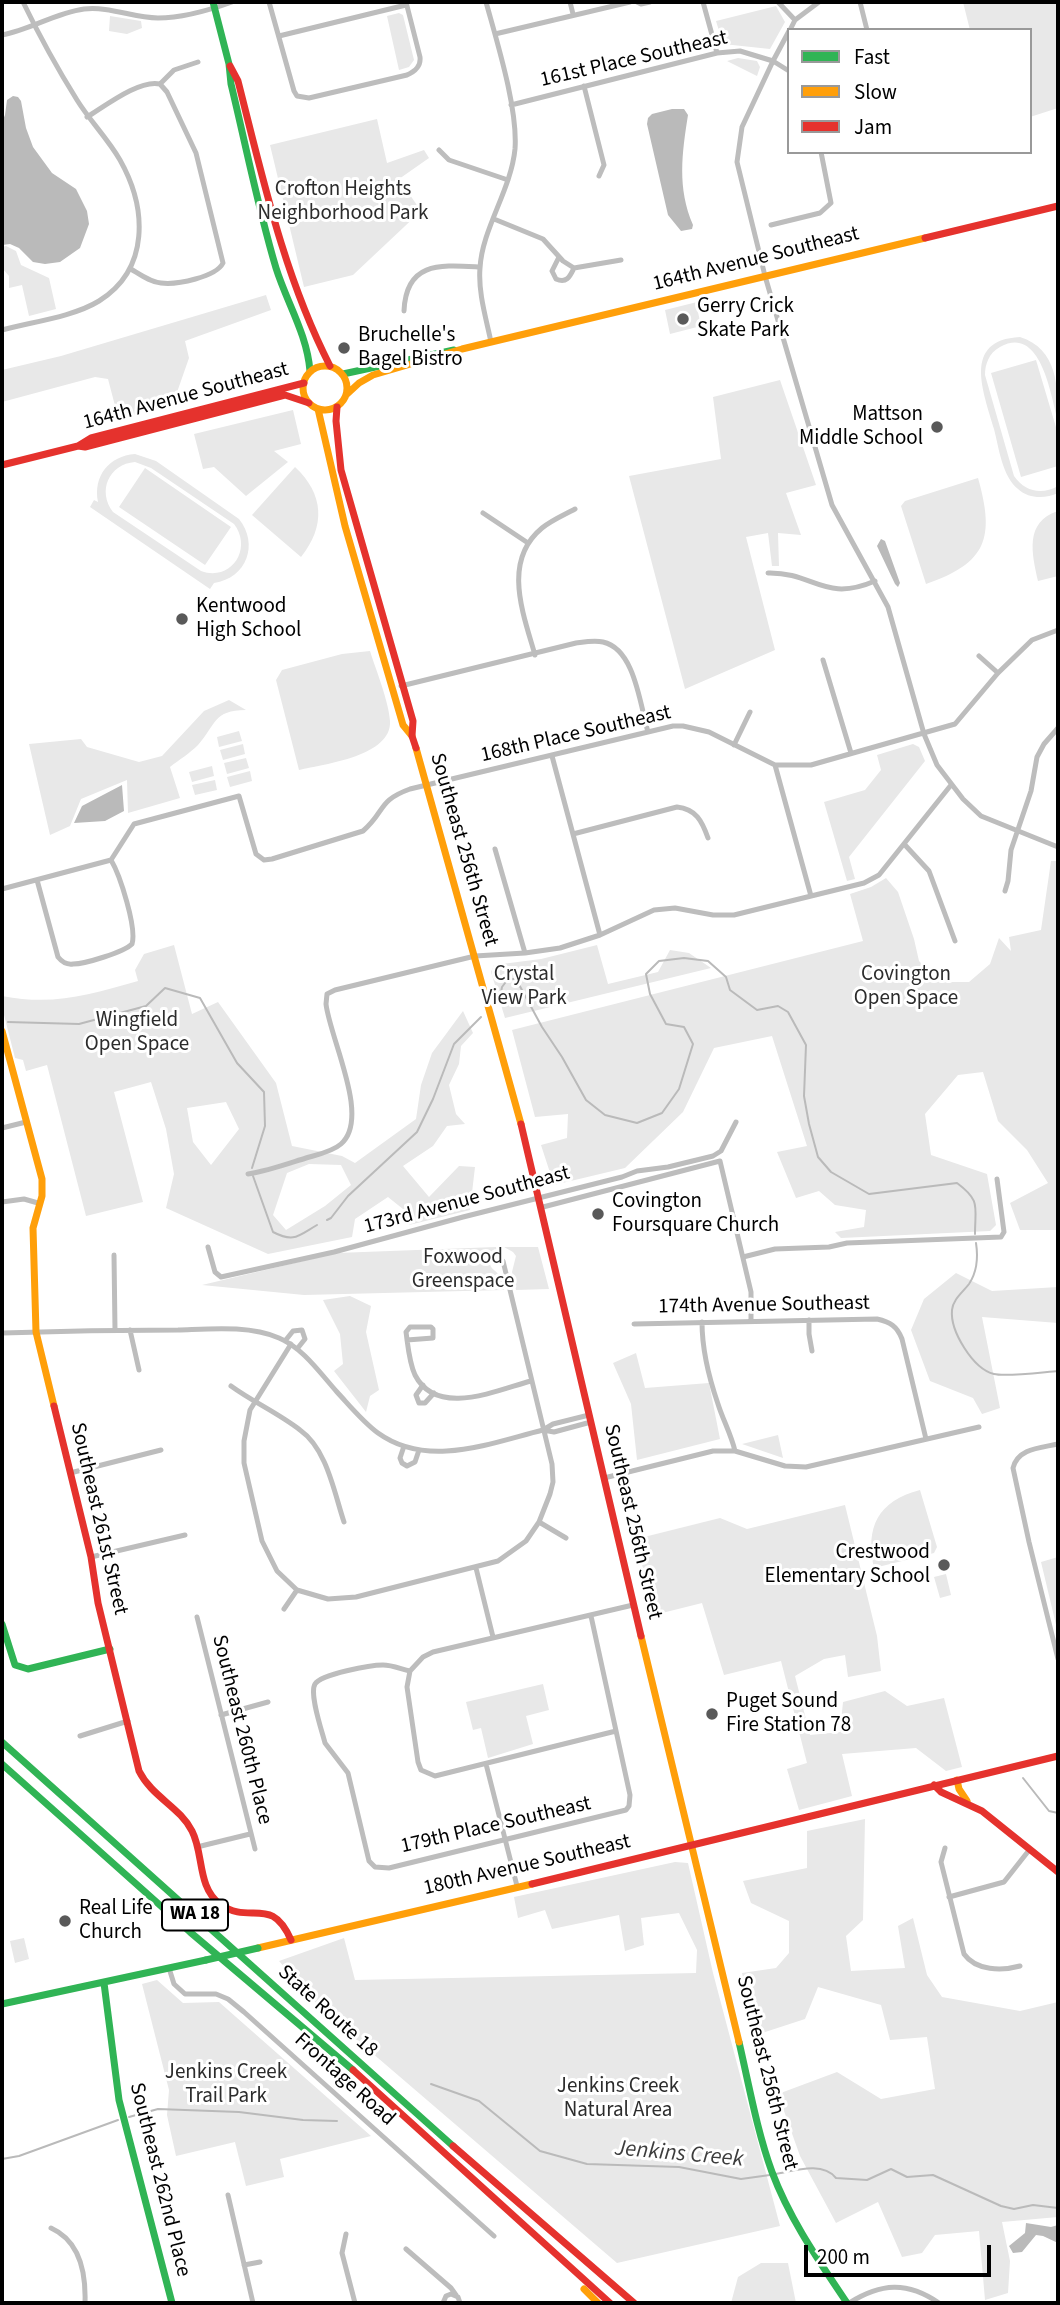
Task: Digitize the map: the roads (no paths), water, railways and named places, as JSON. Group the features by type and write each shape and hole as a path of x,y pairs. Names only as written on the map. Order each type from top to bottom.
{"main road":[{"path":"214,4 277,272 306,341 310,372"},
{"path":"229,64 238,80 290,278 311,330 330,366 342,374 347,387 346,394 337,407 318,409 305,397 304,383 310,372 316,368 330,366"},
{"name":"164th Avenue Southeast","path":"342,374 491,342 1058,206"},
{"name":"164th Avenue Southeast","path":"346,394 360,382 373,376 446,356 461,349"},
{"name":"164th Avenue Southeast","path":"2,465 78,446 91,438 304,383"},
{"name":"164th Avenue Southeast","path":"78,446 85,447 285,395 309,402"},
{"name":"Southeast 256th Street","path":"337,407 341,470 413,721 412,736 540,1198 633,1605 762,2138 772,2174 793,2220 848,2303"},
{"name":"Southeast 256th Street","path":"318,409 325,428 332,472 347,531 403,725 412,736"},
{"path":"347,531 359,538"},
{"name":"Southeast 261st Street","path":"2,1031 42,1179 42,1196 33,1228 36,1332 91,1557 98,1602 144,1784 190,1828 205,1885 219,1904 234,1912 277,1916 285,1924 291,1940"},
{"path":"2,1624 15,1665 28,1669 110,1649"},
{"name":"State Route 18","path":"2,1742 610,2303"},
{"name":"180th Avenue Southeast","path":"2,2004 169,1969 692,1846 1058,1756"},
{"name":"State Route 18","path":"2,1764 190,1932 384,2092"},
{"path":"957,1780 959,1789 970,1804"},
{"path":"934,1785 941,1792 970,1804 994,1820 1058,1872"},
{"name":"Southeast 262nd Place","path":"103,1983 113,2022 119,2100 172,2303"},
{"name":"State Route 18","path":"409,2115 635,2303"},
{"path":"493,2197 598,2303"}],"street":[{"path":"2,330 93,305 108,294 131,269 140,229 136,198 121,162 87,117 23,2"},
{"path":"2,35 67,13 103,5 156,18 232,2"},
{"path":"269,2 294,92 303,98 407,75 418,67 420,57 406,3 279,36"},
{"path":"486,2 511,105 515,139 508,180 480,267 482,296 491,342"},
{"path":"570,2 573,14"},
{"path":"495,34 603,6 618,6 630,2"},
{"path":"637,2 650,2"},
{"path":"703,2 717,53"},
{"path":"778,2 795,20"},
{"path":"791,28 795,20 819,2"},
{"path":"860,2 866,28"},
{"path":"787,35 747,114 737,150 737,162 765,276 832,505 888,607 924,734 937,765 951,785 981,816 1058,847"},
{"name":"161st Place Southeast","path":"511,105 717,53 740,51 773,61 787,70"},
{"path":"160,84 174,70 198,62"},
{"path":"87,117 140,86 152,82 160,84 167,92 196,153 222,258 221,267 211,275 171,283 148,280 131,269"},
{"path":"584,86 604,165 599,176"},
{"path":"439,149 449,160 508,180"},
{"path":"771,225 820,213 827,208 831,198 821,154"},
{"path":"831,198 841,197"},
{"path":"494,219 543,239 559,257 575,268 621,260"},
{"path":"559,257 553,268 556,279 568,279 575,268"},
{"path":"404,311 404,295 408,284 426,270 445,265 480,267"},
{"path":"535,655 519,589 520,560 528,543 544,526 575,509"},
{"path":"482,513 528,543"},
{"path":"768,573 787,573 832,590 852,590 875,581"},
{"name":"168th Place Southeast","path":"111,860 134,824 239,796 256,854 267,860 363,831 373,822 383,804 393,796 426,785 683,726 709,732 775,765 811,765 924,734 960,721 977,695 1032,640 1058,630"},
{"path":"401,686 592,641 604,642 623,653 629,664 648,732"},
{"path":"979,656 998,673"},
{"path":"823,660 851,753"},
{"path":"734,745 750,712"},
{"path":"1005,891 1011,850 1031,791 1040,751 1058,728"},
{"path":"552,756 600,935"},
{"path":"775,765 811,896"},
{"path":"248,1174 339,1146 351,1127 351,1098 327,1016 327,994 475,956 560,948 600,935 654,910 675,908 724,916 871,880 879,875 905,845 951,785"},
{"path":"573,834 677,807 689,810 701,820 708,838"},
{"path":"905,845 929,871 955,941"},
{"path":"495,849 525,953"},
{"path":"2,889 111,860 117,872 133,931 132,944 125,950 75,964 62,962 55,951 37,880"},
{"path":"2,1128 26,1122"},
{"name":"173rd Avenue Southeast","path":"208,1247 215,1272 221,1277 334,1252 637,1171 713,1156 721,1151 736,1122"},
{"path":"542,1207 720,1161 751,1292 751,1321"},
{"path":"743,1257 775,1249 830,1247 847,1243 1001,1237 1004,1232 996,1179"},
{"path":"2,1202 24,1199 38,1203"},
{"path":"114,1255 115,1330"},
{"path":"297,1349 304,1339 302,1331 293,1331 253,1402 244,1441 244,1463 262,1541 276,1571 297,1590 328,1599 356,1597 476,1569 498,1561 518,1548 540,1522 552,1482 551,1464 503,1261"},
{"name":"174th Avenue Southeast","path":"634,1324 877,1319 893,1325 902,1339 926,1439"},
{"path":"809,1320 812,1351"},
{"path":"702,1322 702,1341 718,1404 734,1451"},
{"path":"407,1340 430,1339 435,1336 435,1332 431,1327 410,1327 406,1332 407,1340 414,1371 423,1385 434,1393 466,1398 531,1381"},
{"path":"2,1333 190,1329 259,1333 297,1349 356,1414 377,1433 404,1447 419,1450 450,1452 543,1430 554,1432 590,1419"},
{"path":"130,1330 139,1370"},
{"path":"423,1385 416,1395 419,1403 425,1404 434,1393"},
{"path":"231,1386 302,1430 315,1446 326,1467 344,1522"},
{"path":"604,1478 713,1451 734,1451 785,1466 806,1467 979,1427"},
{"path":"1058,1444 1020,1454 1015,1458 1013,1468 1028,1542 1058,1659"},
{"path":"404,1447 400,1458 407,1466 415,1462 419,1450"},
{"path":"70,1473 161,1450"},
{"path":"540,1522 566,1538"},
{"path":"91,1557 185,1535"},
{"path":"476,1569 493,1637"},
{"path":"285,1609 297,1590"},
{"path":"590,1616 616,1731 435,1776 421,1770 407,1688 410,1671 417,1662 433,1652 633,1605"},
{"name":"Southeast 260th Place","path":"197,1617 255,1849"},
{"name":"179th Place Southeast","path":"410,1671 375,1665 323,1677 316,1683 313,1693 325,1743 348,1773 369,1861 375,1867 389,1868 620,1813 629,1806 631,1795 616,1731"},
{"path":"221,1715 268,1702"},
{"path":"80,1736 128,1721"},
{"path":"486,1763 517,1886"},
{"path":"197,1847 250,1834"},
{"path":"945,1849 942,1862 961,1949 967,1959 988,1968 1007,1969 1020,1966"},
{"path":"950,1897 1004,1882 1030,1849"},
{"name":"Frontage Road","path":"169,1969 174,1984 185,1994 216,1994 236,2005 494,2236"},
{"path":"228,2195 253,2303"},
{"path":"51,2228 65,2235 76,2252 82,2272 85,2303"},
{"path":"346,2234 342,2253 355,2303"},
{"path":"406,2249 451,2288 460,2303"},
{"path":"244,2265 260,2262"},
{"path":"848,2303 872,2291 891,2287 904,2287 939,2303"},
{"path":"443,2303 446,2296 456,2295"}],"waterway":[{"path":"500,997 502,987 508,979 516,979 586,1100 605,1115 637,1123 662,1113 679,1089 693,1044 684,1027 666,1024 650,994 646,974 659,961 684,958 708,961 726,977 730,990 757,1010 778,1006 788,1012 806,1045 804,1096 809,1124 818,1157 831,1172 869,1194 957,1183 970,1195 975,1205 975,1234"},
{"path":"8,1022 79,1024 146,1006 165,988 200,998 237,1063 264,1092 265,1126 252,1168"},
{"path":"327,1220 348,1196 417,1132 454,1044 481,1017"},
{"path":"253,1176 273,1232 291,1238 317,1225"},
{"path":"976,1243 974,1274 956,1299 952,1310 952,1319 964,1348 978,1365 994,1374 1058,1371"},
{"path":"1023,1778 1049,1811 1058,1813"},
{"name":"Jenkins Creek","path":"431,2084 479,2101 540,2151 587,2164 679,2167 741,2179 770,2175"},
{"name":"Jenkins Creek","path":"129,2117 158,2109 239,2112 303,2120 337,2121"},
{"name":"Jenkins Creek","path":"2,2159 19,2156 118,2120"},
{"name":"Jenkins Creek","path":"775,2174 816,2168 836,2178 867,2180 891,2169 907,2177 933,2175 1001,2206 1014,2209 1033,2205 1058,2208"}],"place":[{"name":"Gerry Crick Skate Park","path":"683,319"},
{"name":"Bruchelle's Bagel Bistro","path":"344,348"},
{"name":"Mattson Middle School","path":"937,427"},
{"name":"Kentwood High School","path":"182,619"},
{"name":"Covington Foursquare Church","path":"598,1214"},
{"name":"Crestwood Elementary School","path":"944,1565"},
{"name":"Puget Sound Fire Station 78","path":"712,1714"},
{"name":"Real Life Church","path":"65,1921"}],"park label":[{"name":"Crofton Heights Neighborhood Park","path":"343,202"},
{"name":"Crystal View Park","path":"524,987"},
{"name":"Covington Open Space","path":"906,987"},
{"name":"Wingfield Open Space","path":"137,1033"},
{"name":"Foxwood Greenspace","path":"463,1270"},
{"name":"Jenkins Creek Trail Park","path":"226,2085"},
{"name":"Jenkins Creek Natural Area","path":"618,2099"}]}
